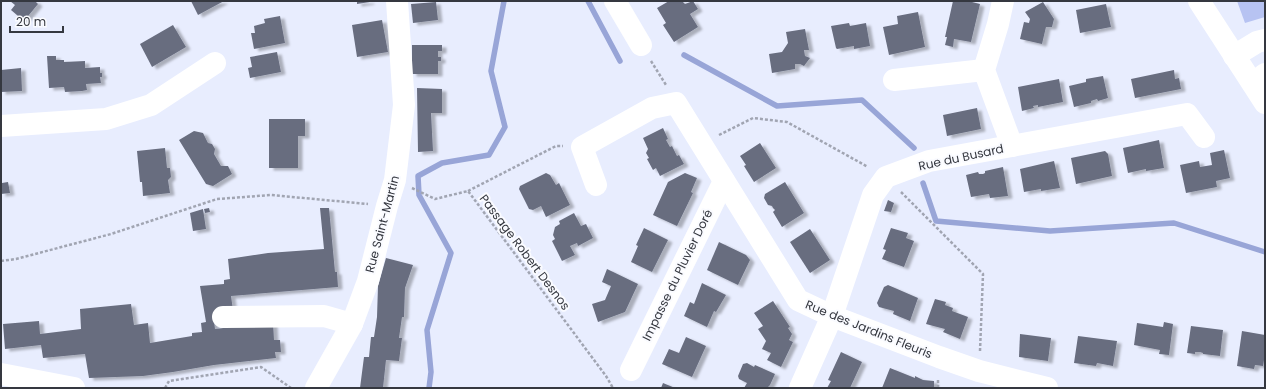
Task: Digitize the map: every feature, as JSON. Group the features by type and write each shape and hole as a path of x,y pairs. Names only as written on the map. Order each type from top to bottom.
{"street":[{"name":"Rue Saint-Martin","path":"316,388 352,324 368,281 395,180 404,105 397,1"},
{"path":"615,1 641,45"},
{"path":"1003,1 998,24 984,70 1012,146"},
{"path":"1199,1 1234,56 1259,78 1265,103"},
{"path":"1234,56 1257,42 1265,40"},
{"path":"1,126 106,119 151,105 215,63"},
{"path":"894,80 984,70"},
{"path":"596,185 582,147 652,108 676,103"},
{"name":"Rue des Jardins Fleuris","path":"676,103 798,300 832,316 980,371 1047,388"},
{"name":"Rue du Busard","path":"800,388 832,316 873,195 886,177 929,161 1187,114 1204,137"},
{"name":"Impasse du Pluvier Doré","path":"631,370 724,181"},
{"path":"223,317 324,316 352,324"},
{"path":"1,374 74,388"}],"path":[{"path":"641,45 676,103"},
{"path":"468,191 556,146 582,147"},
{"name":"Passage Robert Desnos","path":"395,180 435,199 468,191 606,376 613,388"},
{"path":"1,261 16,259 111,234 217,199 272,195 387,206"},
{"path":"165,388 169,382 261,368 291,388"}],"shaded area":[{"path":"1237,1 1265,1 1265,17 1245,23"}],"building":[{"path":"10,1 35,1 38,4 24,21 11,10 15,5"},
{"path":"191,1 224,1 198,15"},
{"path":"357,1 370,1 370,2 357,4"},
{"path":"669,1 682,1 685,4 693,1 698,9 690,14 698,27 674,42 663,25 666,23 657,8"},
{"path":"953,1 968,1 980,4 971,42 954,39 953,47 945,45 947,37 945,37"},
{"path":"436,2 438,20 413,23 411,4"},
{"path":"1043,2 1054,19 1052,27 1046,27 1042,44 1020,39 1024,22 1029,23 1030,19 1025,12"},
{"path":"1106,4 1111,27 1080,33 1076,10"},
{"path":"918,12 925,47 889,55 883,27 898,24 897,16"},
{"path":"280,16 285,43 254,49 251,33 255,33 254,26 265,23 264,19"},
{"path":"382,20 388,52 357,57 352,25"},
{"path":"849,23 850,26 866,23 870,46 854,49 854,46 836,48 831,26"},
{"path":"173,25 186,47 152,67 140,44"},
{"path":"805,29 809,50 804,50 805,56 810,58 804,66 795,64 795,69 772,73 769,54 782,52 788,43 786,32"},
{"path":"412,45 442,45 442,51 438,51 438,57 441,57 441,61 438,61 438,74 412,74"},
{"path":"277,52 281,72 250,78 248,68 252,67 250,57"},
{"path":"47,56 56,56 56,60 64,60 64,62 85,61 85,68 100,67 100,73 102,73 102,77 100,77 101,83 86,84 87,90 82,91 65,92 64,87 49,88"},
{"path":"21,68 22,91 1,92 1,70"},
{"path":"1174,70 1175,79 1179,78 1181,89 1135,98 1131,79"},
{"path":"1103,76 1108,98 1098,101 1097,99 1091,101 1091,103 1074,107 1069,86 1086,82 1086,79"},
{"path":"1059,79 1063,102 1038,107 1038,105 1033,106 1034,108 1022,111 1018,87"},
{"path":"417,88 442,89 442,113 431,113 433,151 418,152"},
{"path":"977,108 981,129 947,136 943,115"},
{"path":"269,119 305,119 305,136 298,136 298,168 269,168"},
{"path":"663,128 668,139 666,140 670,147 672,146 677,156 679,155 684,164 660,176 656,168 653,170 647,159 649,158 646,153 648,149 643,138"},
{"path":"194,131 203,133 208,143 212,144 215,149 214,154 221,166 228,166 232,174 213,186 206,184 179,140"},
{"path":"1159,140 1164,168 1146,171 1146,169 1128,173 1123,148"},
{"path":"760,143 776,168 754,182 744,166 746,165 740,156"},
{"path":"165,148 167,168 170,168 171,177 168,180 170,193 143,196 137,151"},
{"path":"1224,150 1230,178 1216,181 1217,187 1186,193 1180,165 1199,161 1200,167 1212,165 1210,153"},
{"path":"1105,151 1108,154 1112,176 1076,184 1071,158"},
{"path":"1054,161 1060,188 1024,192 1020,169"},
{"path":"1003,167 1008,196 990,198 989,194 971,197 966,175 978,172 979,174 983,174 985,171"},
{"path":"546,173 550,175 556,185 559,183 570,205 546,217 541,206 533,210 529,209 519,189 520,186"},
{"path":"685,173 697,178 691,192 693,193 677,226 653,215 668,182"},
{"path":"1,179 2,183 8,182 10,193 1,194"},
{"path":"785,182 804,213 782,227 773,212 775,210 772,206 768,205 764,198 765,194"},
{"path":"888,200 894,203 891,212 884,211"},
{"path":"209,208 210,212 205,213 204,209"},
{"path":"320,208 329,208 335,272 337,272 338,287 231,296 233,310 213,313 215,329 273,322 274,340 280,340 281,352 275,352 276,358 214,365 143,376 89,378 85,354 43,358 41,345 5,349 3,324 39,321 40,334 81,329 80,309 131,304 134,325 148,323 150,343 192,336 192,333 202,332 201,323 206,322 200,286 224,284 224,280 230,279 228,259 268,253 324,249"},
{"path":"203,209 206,229 193,231 190,213"},
{"path":"574,213 581,226 586,224 593,238 578,246 577,243 570,246 575,255 562,261 552,241 555,239 553,235 555,227 560,224 559,221"},
{"path":"644,228 668,240 652,272 631,262 638,246 636,245"},
{"path":"891,228 908,233 906,238 914,241 904,267 882,259 886,250 883,249"},
{"path":"810,229 830,260 810,273 790,242"},
{"path":"719,242 746,255 750,260 738,285 707,270"},
{"path":"386,258 413,265 405,288 404,317 402,317 399,338 402,338 399,361 386,360 383,388 360,388 364,357 369,357 371,337 374,337 377,317 378,286"},
{"path":"607,269 638,284 625,312 598,322 592,304 605,300 611,286 602,282"},
{"path":"702,283 726,295 716,312 714,311 707,327 684,316 690,302 694,304"},
{"path":"888,285 918,298 910,321 893,314 894,311 879,307 877,303 884,287"},
{"path":"935,299 946,302 945,305 953,308 952,311 968,317 960,339 943,332 945,329 926,324"},
{"path":"773,301 790,327 788,328 792,334 789,340 793,342 781,367 767,360 771,353 762,349 766,341 758,329 763,326 754,313"},
{"path":"1164,322 1173,324 1169,355 1159,354 1160,350 1134,345 1137,323 1163,327"},
{"path":"1191,326 1223,330 1220,356 1203,354 1200,352 1195,352 1195,354 1187,353"},
{"path":"1242,331 1265,335 1265,354 1263,366 1255,365 1254,369 1237,366"},
{"path":"1020,334 1051,338 1048,361 1019,357"},
{"path":"1078,336 1117,341 1113,366 1097,363 1096,366 1074,363"},
{"path":"686,337 706,346 692,377 662,364 669,349 679,353"},
{"path":"841,352 862,362 850,388 827,388 831,381 828,380"},
{"path":"747,363 775,374 767,388 744,388 747,383 739,379 738,376 743,364"},
{"path":"890,368 915,378 915,376 923,380 934,381 934,388 882,388"},
{"path":"663,383 675,388 661,388"}],"waterway":[{"path":"429,388 431,372 427,330 451,253 419,195 418,176 442,163 489,155 505,127 491,71 504,1"},
{"path":"588,1 620,61"},
{"path":"684,55 777,106 862,100 914,148"},
{"path":"923,183 936,221 1050,231 1174,223 1265,252"}]}
